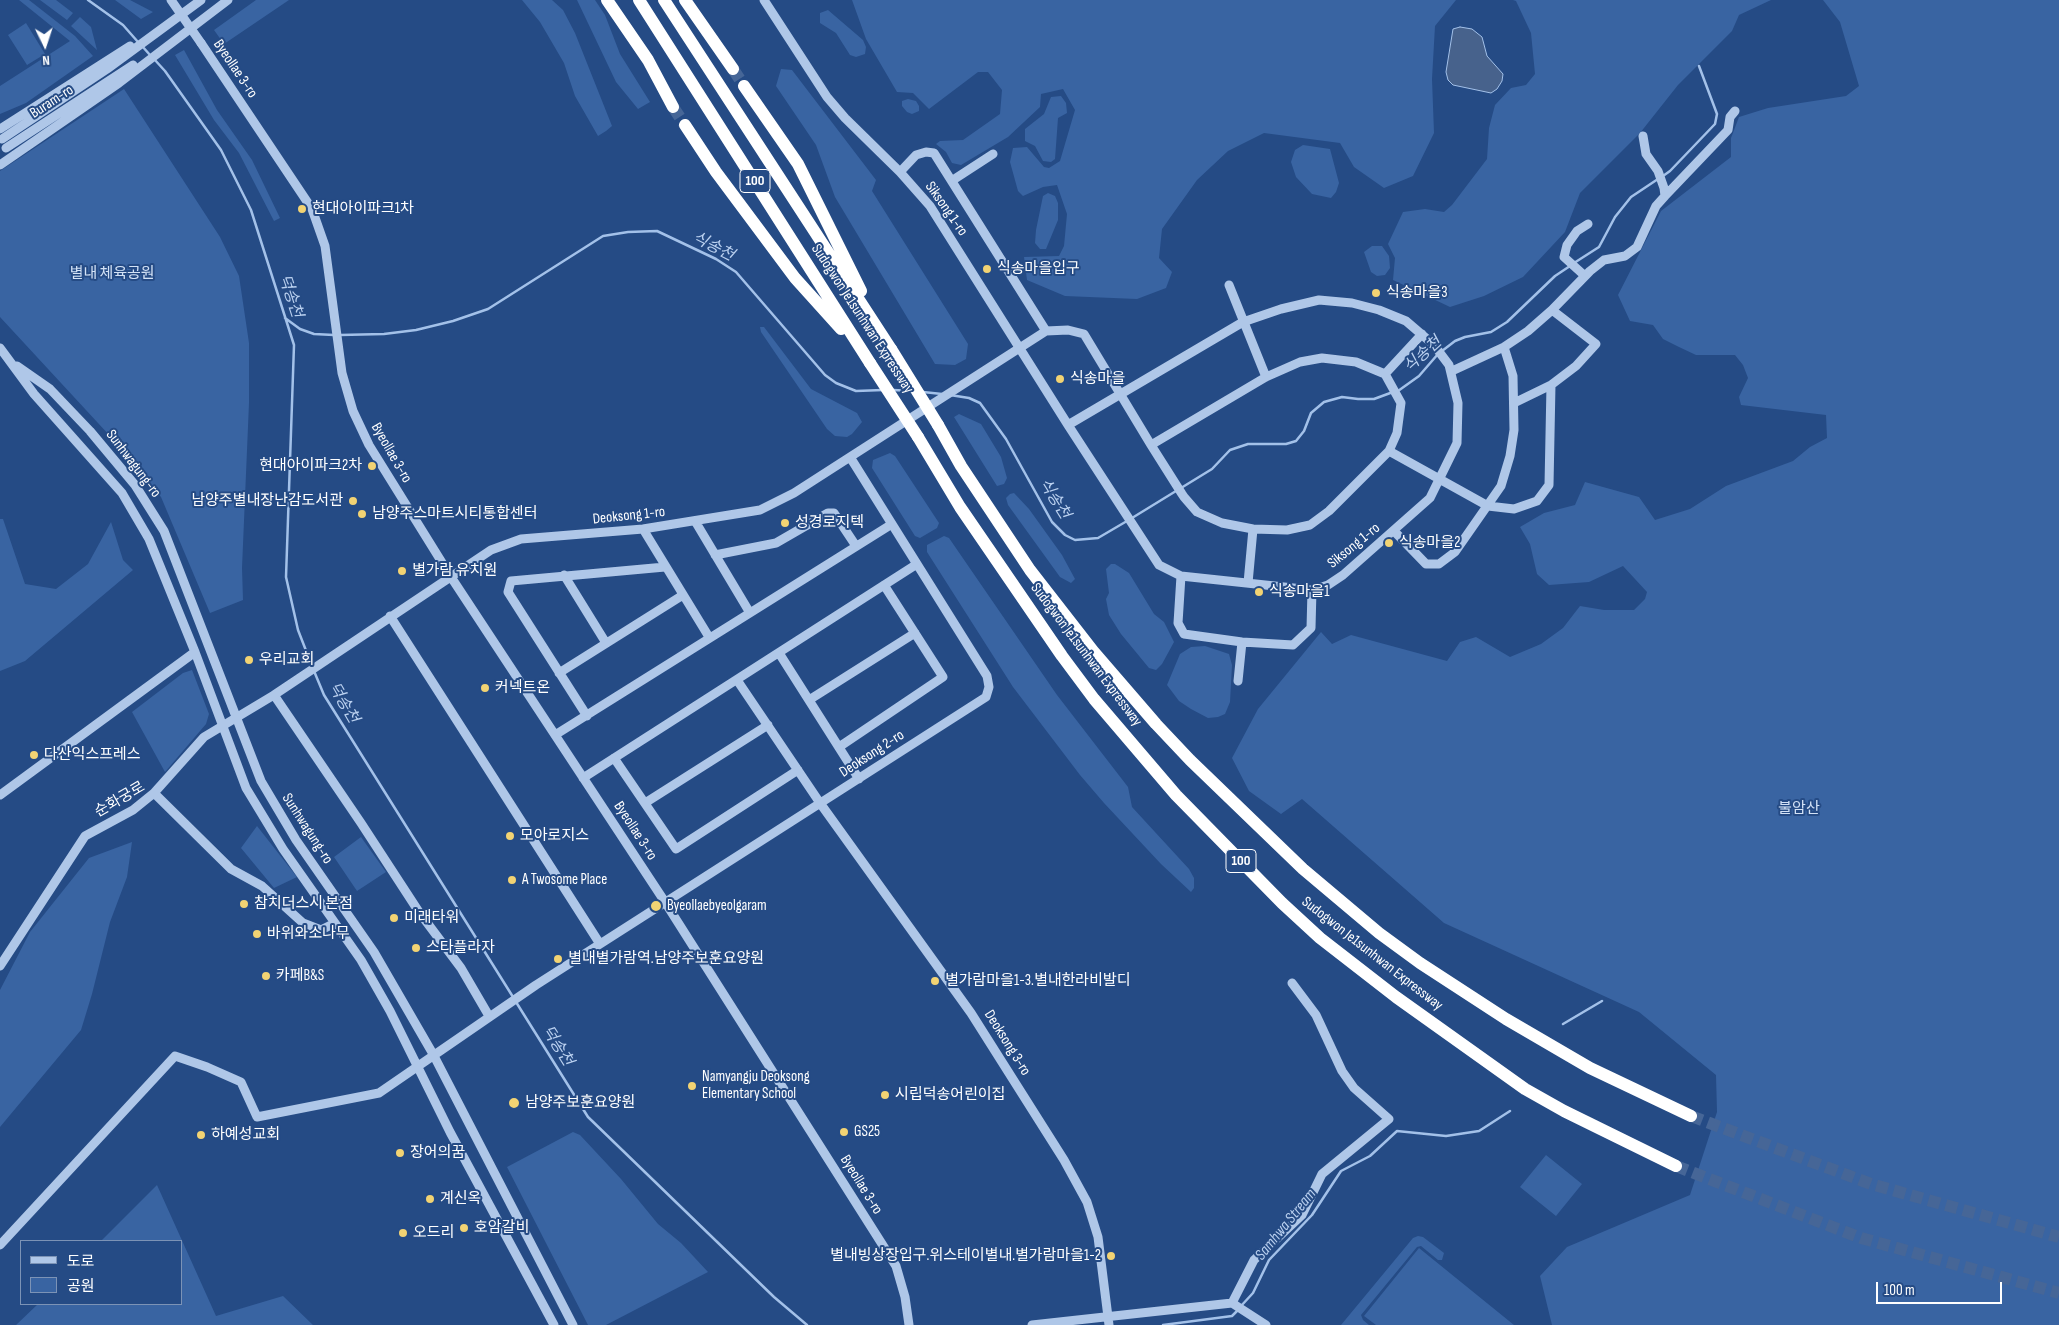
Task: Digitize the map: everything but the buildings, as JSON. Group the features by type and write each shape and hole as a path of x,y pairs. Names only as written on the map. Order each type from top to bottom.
{"highway":[{"path":"607,0 648,60 673,107"},
{"name":"Sudogwon Je1sunhwan Expressway","path":"639,0 918,437 965,514 1062,656 1094,699 1176,795 1282,903 1320,938 1396,997 1525,1089 1564,1111 1676,1166"},
{"name":"Sudogwon Je1sunhwan Expressway","path":"664,0 888,345 962,466 1030,570 1088,644 1156,724 1190,760 1303,869 1379,933 1420,963 1506,1019 1590,1068 1691,1116"},
{"path":"685,0 733,69"},
{"path":"744,86 798,164 888,345"},
{"path":"685,125 716,172 795,278 867,358"}],"street":[{"name":"Byeollae 3-ro","path":"171,0 312,209 325,246 342,373 352,411 369,446 451,577 665,902 896,1266 905,1297 910,1325"},
{"path":"0,129 105,66 176,20 201,0"},
{"path":"3,162 228,0"},
{"name":"Siksong 1-ro","path":"764,0 827,97 845,118 900,172 930,206 1159,565 1180,576"},
{"name":"Buram-ro","path":"105,66 4,144 116,80"},
{"path":"1452,371 1504,347 1528,331 1552,310 1582,274 1604,260 1626,256 1637,247 1656,206 1665,192 1728,130 1730,117 1735,111"},
{"path":"1644,136 1646,154 1658,171 1665,192"},
{"path":"900,172 916,155 926,152 934,153 1046,330"},
{"path":"952,180 993,154"},
{"path":"1582,274 1564,257 1567,244 1577,230 1588,224"},
{"path":"1229,285 1266,377"},
{"path":"1068,425 1243,322 1281,309 1319,300 1352,303 1379,310 1406,321 1422,334 1385,374"},
{"path":"1514,403 1551,385 1576,366 1596,344 1552,310"},
{"path":"1020,348 1046,330 1068,330 1084,334 1182,494 1197,512 1222,523 1254,529 1287,530 1310,525 1329,511 1389,451 1400,418 1401,403 1400,398 1385,374 1356,362 1322,358 1300,362 1266,377 1152,445"},
{"name":"Siksong 1-ro","path":"1312,590 1328,584 1343,575 1430,498 1457,443 1458,403 1452,371 1446,360 1422,334"},
{"path":"1394,531 1426,564 1439,564 1456,552 1501,486 1510,456 1514,430 1513,376 1504,347"},
{"name":"Sunhwagung-ro","path":"0,348 34,394 122,493 149,539 195,652 246,788 283,849 361,960 554,1325"},
{"name":"Deoksong 1-ro","path":"274,695 390,616 492,550 521,539 643,529 760,510 794,493 1020,348"},
{"name":"Sunhwagung-ro","path":"11,362 50,389 90,431 134,485 164,531 261,782 296,840 374,952 433,1054 573,1325"},
{"path":"1389,451 1488,506 1514,510 1537,501 1549,485 1551,385"},
{"name":"Deoksong 2-ro","path":"490,1016 665,902 986,698 989,687 987,676 850,457"},
{"path":"715,554 776,543 828,513 834,513 856,546"},
{"path":"695,521 750,613"},
{"path":"555,735 892,524"},
{"path":"643,529 709,637"},
{"path":"1248,583 1254,529"},
{"path":"583,778 917,564"},
{"path":"587,716 508,592 511,581 665,567"},
{"path":"564,575 606,643"},
{"path":"1180,576 1312,590 1311,628 1293,645 1242,642 1184,634 1178,623 1180,576"},
{"path":"839,746 943,677 884,585"},
{"path":"559,672 683,595"},
{"path":"390,616 600,944"},
{"path":"808,700 915,633"},
{"path":"1238,681 1242,642"},
{"path":"0,795 195,652"},
{"path":"779,653 859,779"},
{"name":"Deoksong 3-ro","path":"737,680 820,803 971,1013 1064,1160 1087,1202 1098,1238 1109,1321"},
{"path":"0,1245 175,1056 241,1082 257,1117 379,1093 490,1016 461,968 419,912 362,823 274,695 204,737 154,793"},
{"path":"645,803 768,725"},
{"path":"614,758 676,849 798,770"},
{"name":"순화궁로","path":"0,966 85,836 132,810 154,793 231,869 262,886 303,923 321,930 335,923"},
{"path":"1234,1304 1254,1260 1302,1214 1322,1174 1389,1119 1354,1088 1342,1072 1316,1016 1292,982"},
{"path":"1032,1325 1109,1321 1234,1304 1266,1325"}],"green space":[{"path":"19,0 29,0 75,36 93,56 26,103 0,114 0,86 70,41"},
{"path":"40,0 56,0 73,13 67,20"},
{"path":"115,0 130,0 153,12 141,19"},
{"path":"256,0 289,0 224,44 214,30"},
{"path":"522,0 552,0 563,10 575,33 612,126 598,136 575,96 564,63 540,22"},
{"path":"577,0 595,0 605,15 620,54 650,102 638,109 616,82"},
{"path":"852,0 1456,0 1435,26 1432,79 1434,133 1413,176 1384,188 1354,167 1340,143 1264,133 1228,151 1197,180 1162,229 1159,258 1172,272 1166,288 1137,299 1065,296 1027,280 1024,257 1059,256 1064,246 1067,214 1057,185 1043,187 1023,196 1018,191 1010,162 1013,148 1027,147 1044,167 1049,168 1060,161 1075,110 1063,89 1041,94 1040,107 1008,137 961,165 952,163 946,152 936,144 940,141 963,140 1000,114 1002,90 988,72 978,72 929,109 913,93 897,92 866,39"},
{"path":"1513,0 1771,0 1739,15 1732,31 1678,85 1640,133 1580,193 1565,232 1523,277 1484,296 1450,307 1393,280 1395,258 1388,244 1403,212 1425,209 1444,212 1452,205 1487,159 1489,128 1495,105 1511,88 1526,85 1535,74 1531,33 1516,1"},
{"name":"불암산","path":"1823,0 2059,0 2059,1325 1552,1325 1540,1276 1567,1247 1690,1195 1717,1112 1716,1075 1639,1012 1444,923 1302,799 1281,814 1249,791 1232,758 1258,709 1321,632 1332,644 1351,635 1447,661 1460,642 1476,637 1510,657 1541,644 1563,628 1580,606 1604,610 1634,610 1645,599 1647,592 1623,566 1589,582 1549,585 1537,574 1530,544 1520,527 1544,513 1575,505 1585,482 1639,497 1655,520 1690,509 1726,486 1793,461 1810,447 1827,438 1826,415 1741,405 1739,397 1748,378 1743,365 1735,355 1696,355 1663,339 1653,325 1630,321 1618,295 1661,211 1731,157 1731,138 1739,117 1768,108 1846,96 1859,86 1840,22"},
{"path":"828,10 863,40 866,47 865,54 856,57 850,55 836,33 820,23 820,13"},
{"path":"80,17 91,27 97,50 71,26"},
{"path":"26,23 45,54 27,65 8,35"},
{"path":"184,50 217,110 252,160 280,218 274,221 239,153 214,120 175,55"},
{"path":"781,69 792,70 876,180 872,191 968,344 966,359 955,365 935,364 835,197 816,145 776,86"},
{"name":"별내 체육공원","path":"124,89 220,237 239,276 249,343 249,403 242,568 243,600 210,613 161,497 110,436 0,317 0,171"},
{"path":"1061,96 1066,103 1067,113 1058,118 1055,159 1051,162 1043,161 1035,146 1025,141 1025,129 1044,114 1051,97"},
{"path":"908,99 916,101 919,111 912,114 907,112 902,106 902,101"},
{"path":"1303,145 1330,149 1339,183 1336,192 1331,198 1312,194 1296,177 1291,162 1295,150"},
{"path":"1048,193 1055,196 1058,203 1058,220 1046,249 1040,249 1035,243 1036,230 1043,196"},
{"path":"1372,246 1382,246 1389,256 1390,268 1385,275 1377,276 1371,272 1364,252"},
{"path":"760,327 764,327 811,389 857,413 862,422 852,434 847,437 835,436 827,429 761,332"},
{"path":"959,414 981,424 1001,457 1007,478 1004,484 997,486 954,417"},
{"path":"890,453 895,456 939,523 937,528 920,538 915,536 872,468 873,460"},
{"path":"1014,493 1029,509 1062,555 1075,579 1071,583 1060,577 1008,505 1006,498"},
{"path":"0,519 3,519 25,584 56,589 88,564 111,522 123,560 133,570 25,661 0,671"},
{"path":"944,536 949,538 1057,695 1128,787 1132,807 1189,869 1194,878 1194,888 1191,892 1161,864 1104,803 1080,775 1013,687 927,552 927,545"},
{"path":"1111,564 1115,564 1129,573 1154,614 1164,622 1174,642 1162,664 1156,670 1149,668 1121,634 1109,615 1106,599 1109,593 1106,569"},
{"path":"1205,646 1229,654 1232,665 1230,702 1225,714 1218,717 1208,718 1191,709 1179,701 1167,685 1180,654 1191,647"},
{"path":"192,670 209,714 206,724 165,772 132,712 183,673"},
{"path":"257,826 297,877 274,888 241,848"},
{"path":"361,837 386,872 357,891 334,857"},
{"path":"132,842 127,877 110,922 81,1030 0,1127 0,990 30,932 89,858"},
{"path":"573,1132 580,1135 621,1179 658,1224 681,1243 708,1272 606,1325 588,1325 507,1167"},
{"path":"1546,1155 1582,1184 1556,1216 1520,1187"},
{"path":"157,1185 182,1240 102,1240"},
{"path":"1423,1237 1444,1253 1442,1260 1438,1260 1421,1246 1417,1247 1361,1315 1363,1320 1369,1325 1341,1325 1413,1238"},
{"path":"182,1241 216,1316 283,1296 313,1325 16,1325 37,1305 182,1305"},
{"path":"1419,1248 1514,1325 1376,1325 1364,1316"}],"shaded area":[{"path":"1460,27 1472,29 1482,37 1487,56 1503,74 1502,81 1497,89 1491,93 1453,85 1448,80 1446,72 1453,29"}],"waterway":[{"name":"덕송천","path":"88,0 123,25 138,42"},
{"name":"덕송천","path":"142,46 150,55"},
{"name":"덕송천","path":"154,59 165,71 221,150 251,210 294,345 286,577 298,630 312,666"},
{"name":"식송천","path":"1663,176 1715,124 1717,114 1699,66"},
{"name":"식송천","path":"1574,263 1599,247 1615,217 1631,197 1658,179"},
{"name":"식송천","path":"340,335 384,334 416,330 453,321 488,309 603,236 628,232 657,231 716,259 736,272 825,375 836,383 856,391 883,390"},
{"name":"식송천","path":"1442,351 1455,341 1491,332 1507,322 1555,276 1570,266"},
{"name":"식송천","path":"285,318 300,329 314,334 334,335"},
{"name":"식송천","path":"1398,391 1419,376 1438,354"},
{"name":"식송천","path":"893,390 913,391"},
{"name":"식송천","path":"923,392 942,394"},
{"name":"식송천","path":"1181,488 1212,469 1230,450 1248,444 1286,444 1296,441 1304,431 1311,413 1324,402 1342,397 1374,399 1393,392"},
{"name":"식송천","path":"950,395 969,398 980,403 1006,439 1052,522 1065,535 1075,540 1098,538 1127,521"},
{"name":"식송천","path":"1132,518 1176,491"},
{"name":"덕송천","path":"314,671 324,695 513,997"},
{"name":"Samhwa Stream","path":"1563,1024 1602,1001"},
{"name":"덕송천","path":"516,1002 588,1117 774,1297 807,1325"},
{"name":"Samhwa Stream","path":"1241,1306 1253,1293 1269,1260 1312,1215 1341,1171 1370,1156 1397,1131 1446,1136 1479,1131 1510,1111"},
{"name":"Samhwa Stream","path":"1163,1325 1232,1316 1238,1310"}],"tunnel":[{"path":"733,69 744,86"},
{"path":"673,107 685,125"},
{"path":"1691,1116 1871,1184 2059,1237"},
{"path":"1676,1166 1861,1238 2059,1293"}],"place":[{"name":"현대아이파크1차","path":"302,209"},
{"name":"식송마을입구","path":"987,269"},
{"name":"식송마을3","path":"1376,293"},
{"name":"식송마을","path":"1060,379"},
{"name":"현대아이파크2차","path":"372,466"},
{"name":"남양주별내장난감도서관","path":"353,501"},
{"name":"남양주스마트시티통합센터","path":"362,514"},
{"name":"성경로지텍","path":"785,523"},
{"name":"식송마을2","path":"1389,543"},
{"name":"별가람 유치원","path":"402,571"},
{"name":"식송마을1","path":"1259,592"},
{"name":"우리교회","path":"249,660"},
{"name":"커넥트온","path":"485,688"},
{"name":"다산익스프레스","path":"34,755"},
{"name":"모아로지스","path":"510,836"},
{"name":"A Twosome Place","path":"512,880"},
{"name":"참치더스시 본점","path":"244,904"},
{"name":"Byeollaebyeolgaram","path":"656,906"},
{"name":"미래타워","path":"394,918"},
{"name":"바위와소나무","path":"257,934"},
{"name":"스타플라자","path":"416,948"},
{"name":"별내별가람역.남양주보훈요양원","path":"558,959"},
{"name":"카페B&S","path":"266,976"},
{"name":"별가람마을1-3.별내한라비발디","path":"935,981"},
{"name":"Namyangju Deoksong Elementary School","path":"692,1086"},
{"name":"시립덕송어린이집","path":"885,1095"},
{"name":"남양주보훈요양원","path":"514,1103"},
{"name":"GS25","path":"844,1132"},
{"name":"하예성교회","path":"201,1135"},
{"name":"장어의꿈","path":"400,1153"},
{"name":"계신옥","path":"430,1199"},
{"name":"호암갈비","path":"464,1228"},
{"name":"오드리","path":"403,1233"},
{"name":"별내빙상장입구.위스테이별내.별가람마을1-2","path":"1111,1256"}]}
